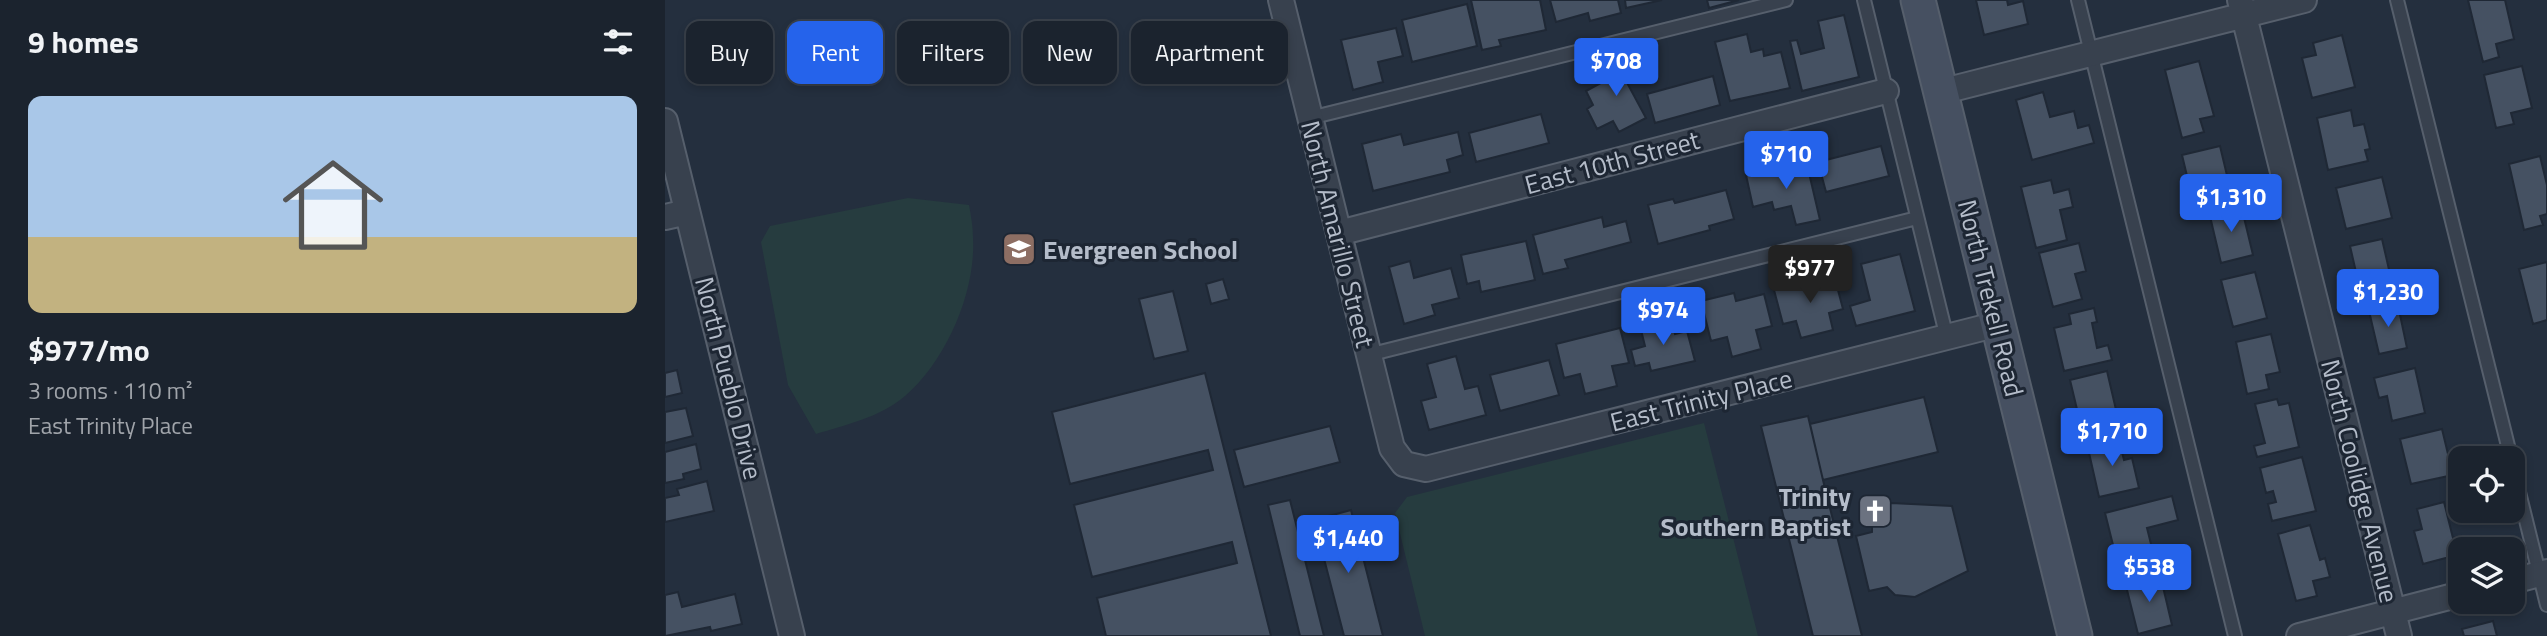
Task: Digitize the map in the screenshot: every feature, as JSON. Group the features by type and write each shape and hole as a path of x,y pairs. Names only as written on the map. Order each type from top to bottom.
{"main road":[{"name":"North Trekell Road","path":"1918,0 2074,636"}],"street":[{"name":"North Amarillo Street","path":"1282,0 1392,448 1403,464"},
{"path":"1940,92 2091,54 2242,8 2304,0"},
{"name":"North Coolidge Avenue","path":"2242,8 2396,624"},
{"name":"East 10th Street","path":"1339,233 1886,91"},
{"name":"North Pueblo Drive","path":"665,121 676,214 792,636"},
{"name":"East Trinity Place","path":"1403,464 1426,469 1998,324"},
{"path":"2525,578 2543,573"},
{"path":"2299,636 2396,624 2448,600"}],"lane":[{"path":"1310,118 1786,0"},
{"name":"North Trekell Road","path":"1864,0 1947,338"},
{"path":"2078,0 2235,636"},
{"path":"2397,0 2508,446"},
{"path":"1368,355 1917,218"},
{"path":"2525,510 2543,573 2547,605"}],"green space":[{"path":"908,198 969,205 973,230 973,259 964,302 945,345 920,381 905,396 874,415 816,434 788,385 761,242 770,226"},
{"path":"1704,423 1758,636 1425,636 1395,513 1407,497"}],"building":[{"path":"1471,0 1540,0 1546,30 1499,40 1501,46 1482,50"},
{"path":"1550,0 1618,0 1621,13 1590,21 1588,13 1556,22"},
{"path":"1625,0 1662,0 1626,8"},
{"path":"1707,0 1739,0 1709,8"},
{"path":"1976,0 2007,0 2008,5 2023,1 2028,24 1984,35"},
{"path":"2468,0 2505,0 2514,39 2496,44 2499,57 2483,62"},
{"path":"1467,4 1477,46 1412,62 1402,20"},
{"path":"1844,15 1859,77 1802,91 1790,41 1797,40 1801,54 1824,48 1818,21"},
{"path":"1396,28 1403,56 1378,62 1383,82 1353,90 1341,40"},
{"path":"1747,34 1751,52 1763,49 1764,56 1781,52 1790,88 1730,101 1715,42"},
{"path":"2342,35 2355,87 2312,98 2302,58 2316,55 2313,43"},
{"path":"1626,51 1637,73 1625,79 1646,118 1619,132 1613,121 1597,129 1587,109 1593,105 1586,91 1619,73 1611,58"},
{"path":"2199,61 2214,116 2200,119 2204,132 2182,138 2165,70"},
{"path":"2522,66 2532,108 2511,113 2514,124 2496,128 2484,75"},
{"path":"1713,76 1720,105 1655,123 1647,94"},
{"path":"2043,92 2050,117 2074,111 2078,128 2089,125 2094,143 2032,160 2016,100"},
{"path":"2351,110 2354,126 2364,124 2370,149 2365,150 2368,161 2328,170 2317,118"},
{"path":"1541,114 1549,143 1476,162 1469,133"},
{"path":"1458,132 1463,155 1447,160 1450,172 1373,191 1362,144 1401,134 1404,145"},
{"path":"1881,146 1889,176 1826,192 1818,162"},
{"path":"2220,146 2230,188 2192,197 2182,155"},
{"path":"2540,156 2547,185 2547,214 2540,216 2543,225 2524,230 2509,164"},
{"path":"1806,160 1820,220 1796,225 1791,206 1774,210 1772,202 1753,207 1746,175"},
{"path":"2382,177 2392,218 2346,229 2336,188"},
{"path":"2051,180 2054,193 2069,189 2073,207 2060,210 2067,240 2036,248 2021,187"},
{"path":"1726,190 1734,219 1709,226 1710,230 1658,244 1648,205 1673,199 1675,203"},
{"path":"2241,205 2253,255 2221,263 2209,212"},
{"path":"1602,217 1604,227 1626,221 1631,242 1565,260 1568,268 1543,274 1533,235"},
{"path":"2382,239 2393,287 2361,294 2350,246"},
{"path":"1526,241 1535,280 1481,292 1479,281 1467,284 1461,255"},
{"path":"2079,243 2086,271 2075,274 2082,299 2053,307 2039,253"},
{"path":"1900,254 1915,311 1856,326 1850,306 1870,300 1861,264"},
{"path":"1410,261 1414,278 1451,268 1459,298 1432,305 1435,315 1404,324 1389,267"},
{"path":"2547,262 2547,320 2533,324 2519,269"},
{"path":"2255,272 2267,318 2233,327 2221,280"},
{"path":"1834,275 1843,309 1829,313 1833,330 1801,338 1796,321 1783,324 1774,290"},
{"path":"1223,279 1229,299 1211,304 1206,284"},
{"path":"1173,291 1188,351 1154,359 1139,299"},
{"path":"1734,293 1736,301 1764,294 1772,326 1756,330 1761,349 1732,357 1727,337 1711,341 1701,301"},
{"path":"2398,305 2407,348 2379,354 2369,311"},
{"path":"2094,308 2097,322 2092,323 2097,348 2108,345 2112,360 2064,371 2054,328 2071,324 2069,314"},
{"path":"1671,319 1675,334 1687,331 1695,361 1651,371 1649,363 1635,366 1631,350 1645,346 1640,326"},
{"path":"1620,328 1629,363 1612,366 1617,386 1585,394 1580,374 1564,378 1556,344"},
{"path":"2271,334 2280,372 2266,375 2269,389 2247,394 2236,342"},
{"path":"1456,356 1465,389 1478,386 1486,415 1429,430 1421,401 1436,397 1427,364"},
{"path":"1549,360 1559,395 1500,411 1490,375"},
{"path":"2415,368 2425,413 2392,421 2387,396 2379,398 2374,378"},
{"path":"677,370 682,393 665,397 665,373"},
{"path":"2107,371 2120,427 2098,432 2095,419 2080,422 2070,380"},
{"path":"1205,373 1271,636 1106,636 1097,598 1237,563 1232,542 1092,577 1074,505 1213,470 1208,450 1070,484 1052,412"},
{"path":"1924,397 1938,452 1823,480 1810,424"},
{"path":"2277,399 2279,405 2289,403 2299,447 2257,457 2254,446 2265,443 2255,404"},
{"path":"686,408 693,436 665,443 665,412"},
{"path":"1808,416 1862,636 1813,636 1761,426"},
{"path":"1330,426 1340,462 1244,487 1234,450"},
{"path":"2442,429 2448,454 2448,476 2411,484 2400,439"},
{"path":"2118,436 2124,460 2132,458 2139,488 2099,497 2087,444"},
{"path":"696,444 701,469 683,474 684,479 665,483 665,452"},
{"path":"2302,457 2316,511 2272,521 2268,504 2276,502 2273,491 2266,493 2260,468"},
{"path":"707,481 714,511 665,522 665,498 679,495 677,489"},
{"path":"2172,496 2178,520 2147,528 2153,552 2117,561 2105,513"},
{"path":"1290,500 1324,636 1300,636 1268,505"},
{"path":"2444,502 2453,537 2448,537 2448,557 2423,564 2414,531 2422,529 2417,509"},
{"path":"1891,503 1952,506 1968,571 1915,597 1895,595 1887,587 1869,591 1856,536 1872,532 1872,516"},
{"path":"1351,510 1383,636 1344,636 1314,520"},
{"path":"2310,525 2320,560 2325,558 2330,577 2313,581 2317,596 2296,601 2278,534"},
{"path":"2160,574 2172,625 2138,634 2125,582"},
{"path":"678,592 682,607 735,594 742,624 711,631 710,627 665,636 665,595"},
{"path":"2493,621 2497,636 2464,636 2462,629"}],"place":[{"name":"Evergreen School","path":"1019,249"},
{"name":"Trinity Southern Baptist","path":"1875,511"}]}
